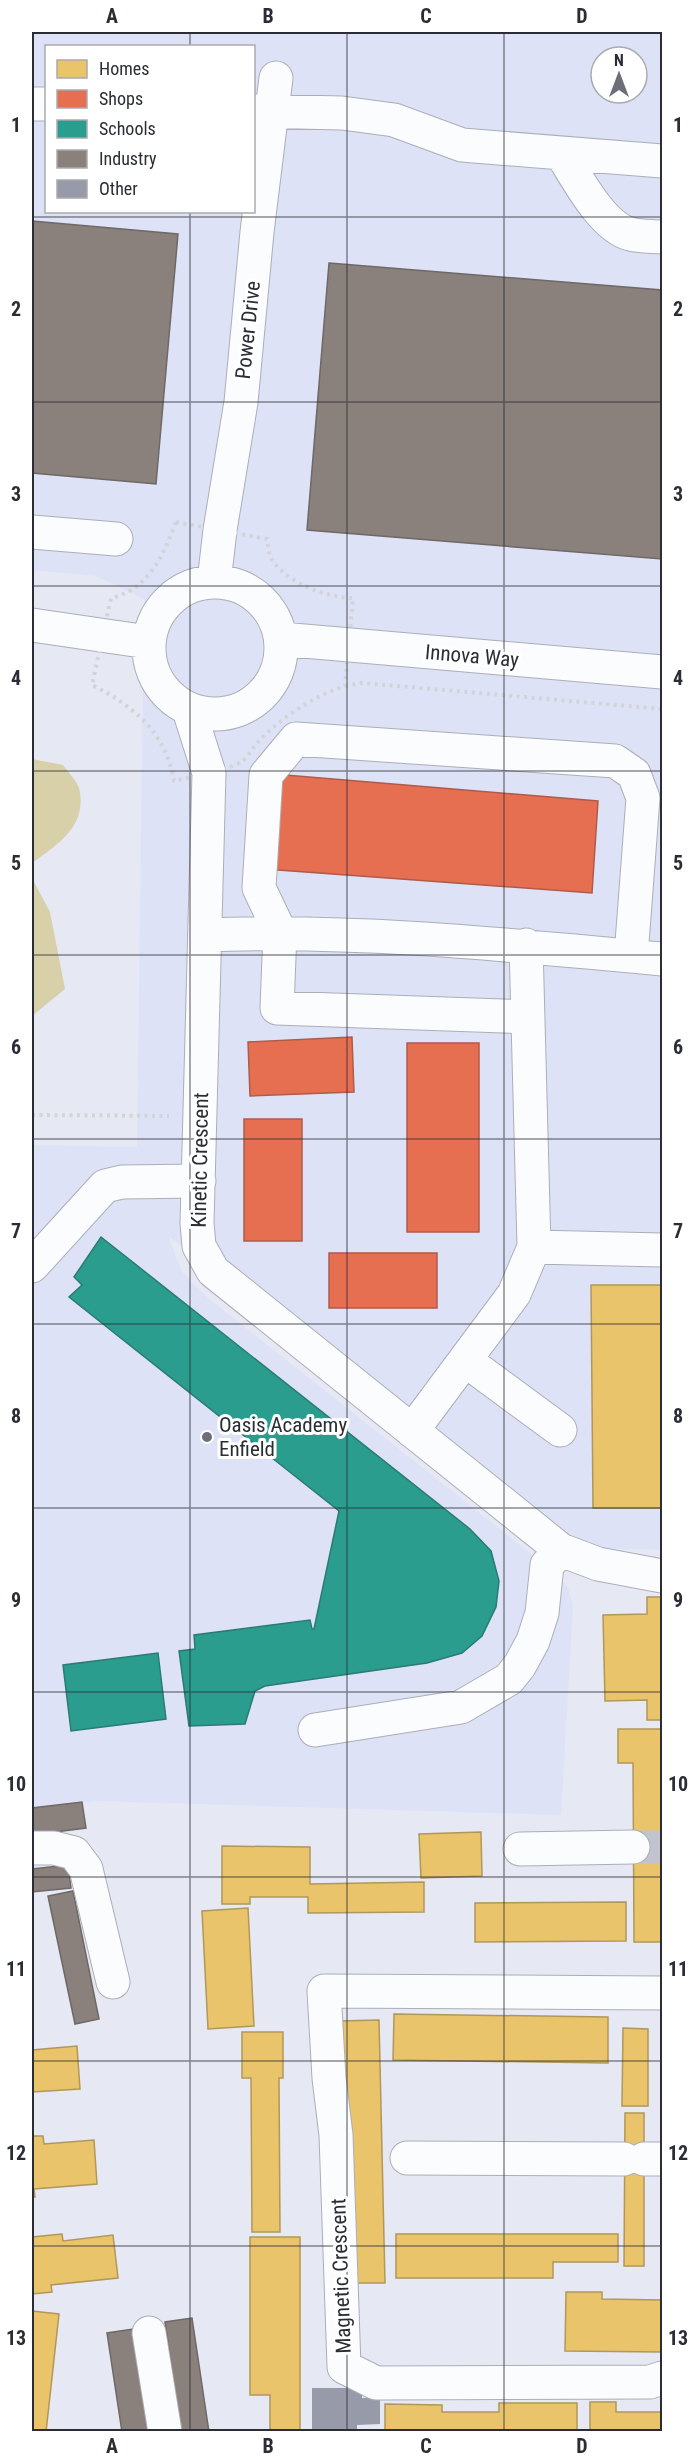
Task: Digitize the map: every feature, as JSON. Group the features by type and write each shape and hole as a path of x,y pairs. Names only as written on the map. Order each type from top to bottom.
{"street":[{"name":"Power Drive","path":"214,582 241,402 258,232 263,111 276,78"},
{"path":"263,111 342,113 394,120 462,145 663,161"},
{"path":"561,153 595,205 614,224 629,234 663,237"},
{"path":"32,532 116,539"},
{"path":"214,582 234,584 251,592 266,605 276,621 281,639 280,660 274,679 262,695 246,707 226,714 208,715 189,710 170,697 157,681 150,663 148,642 153,624 163,606 177,593 195,585 214,582"},
{"path":"32,625 148,642"},
{"name":"Innova Way","path":"281,639 663,672"},
{"name":"Kinetic Crescent","path":"189,710 209,773 197,1223 199,1246 213,1271 561,1550 598,1564 663,1576"},
{"path":"204,935 280,932 526,945 647,957 653,793 634,774 615,761 296,739 266,775 259,888 280,932 277,1008 528,1017"},
{"path":"412,1431 514,1294 534,1247 526,945"},
{"path":"32,1266 105,1186 122,1182 199,1181"},
{"path":"534,1247 663,1250"},
{"path":"465,1360 560,1430"},
{"path":"315,1730 460,1707 509,1678 520,1665 533,1641 542,1613 547,1565 561,1550"},
{"path":"520,1850 633,1847"},
{"path":"32,1848 54,1848 74,1853 86,1869 113,1982"},
{"name":"Magnetic Crescent","path":"663,1993 324,1991 329,2078 336,2135 344,2367 376,2383 650,2382 663,2379"},
{"path":"407,2158 644,2159"},
{"path":"149,2333 165,2432"}],"path":[{"path":"345,686 353,598 326,595 304,586 285,573 269,553 267,539 176,522 167,546 148,576 131,590 111,598 92,686 128,707 149,726 165,747 174,781 240,763 260,740 308,703 345,686 361,683 663,709"},
{"path":"32,1115 177,1116"}],"shaded area":[{"path":"32,32 662,32 662,1550 589,1548 168,1236 182,1272 208,1298 558,1575 568,1588 573,1606 561,1815 97,1801 32,1809 32,1145 137,1147 144,599 96,576 32,570"},
{"path":"32,759 63,765 78,785 81,801 79,813 69,833 32,863"},
{"path":"32,878 50,912 65,989 32,1016"}],"building: Homes":[{"path":"591,1285 662,1285 662,1508 593,1508"},
{"path":"647,1597 662,1597 662,1720 647,1720 647,1700 605,1701 603,1615 647,1614"},
{"path":"618,1729 662,1729 662,1942 634,1942 633,1763 618,1763"},
{"path":"481,1832 482,1876 421,1878 419,1834"},
{"path":"222,1846 310,1847 310,1884 424,1882 424,1912 308,1913 308,1897 250,1897 250,1904 222,1904"},
{"path":"626,1902 626,1941 475,1942 475,1903"},
{"path":"248,1908 254,2026 208,2029 202,1911"},
{"path":"394,2014 608,2017 608,2063 393,2060"},
{"path":"379,2020 385,2283 344,2283 339,2021"},
{"path":"623,2028 648,2029 648,2106 622,2106"},
{"path":"242,2032 283,2032 283,2078 279,2078 280,2232 252,2232 251,2078 242,2078"},
{"path":"77,2046 80,2089 32,2092 32,2050"},
{"path":"625,2113 644,2113 644,2266 624,2266"},
{"path":"32,2136 43,2136 44,2144 94,2140 97,2184 34,2189 35,2197 32,2197"},
{"path":"62,2234 63,2241 113,2235 118,2278 51,2285 52,2292 32,2294 32,2237"},
{"path":"396,2234 618,2234 618,2262 553,2262 553,2278 396,2278"},
{"path":"250,2237 300,2237 300,2432 270,2432 270,2395 250,2395"},
{"path":"566,2292 602,2292 602,2299 662,2300 662,2352 565,2351"},
{"path":"32,2311 59,2314 46,2432 32,2432"},
{"path":"590,2402 616,2402 616,2412 662,2412 662,2432 590,2432"},
{"path":"499,2403 577,2403 577,2432 385,2432 385,2404 442,2405 442,2412 499,2412"}],"building: Shops":[{"path":"273,774 598,801 592,893 265,869"},
{"path":"352,1037 354,1092 250,1096 248,1042"},
{"path":"407,1043 479,1043 479,1232 407,1232"},
{"path":"244,1119 302,1119 302,1241 244,1241"},
{"path":"329,1253 437,1253 437,1308 329,1308"}],"building: Schools":[{"path":"101,1237 470,1529 491,1551 499,1581 496,1607 482,1636 462,1653 427,1663 265,1686 255,1691 245,1724 189,1726 179,1651 195,1649 194,1635 310,1620 312,1629 314,1629 339,1511 69,1297 82,1285 74,1277"},
{"path":"158,1653 166,1719 71,1731 63,1665"}],"building: Industry":[{"path":"32,221 178,234 156,484 32,473"},
{"path":"329,263 662,290 662,559 307,530"},
{"path":"82,1802 86,1828 32,1835 32,1808"},
{"path":"68,1865 71,1888 32,1892 32,1869"},
{"path":"73,1891 99,2019 75,2024 48,1896"},
{"path":"192,2318 209,2432 181,2432 165,2322"},
{"path":"133,2329 149,2432 122,2432 107,2333"}],"building: Other":[{"path":"312,2388 362,2388 362,2398 380,2398 380,2424 357,2425 357,2432 312,2432"}],"tunnel":[{"path":"633,1847 662,1847"}],"place":[{"name":"Oasis Academy Enfield","path":"207,1437"}]}
